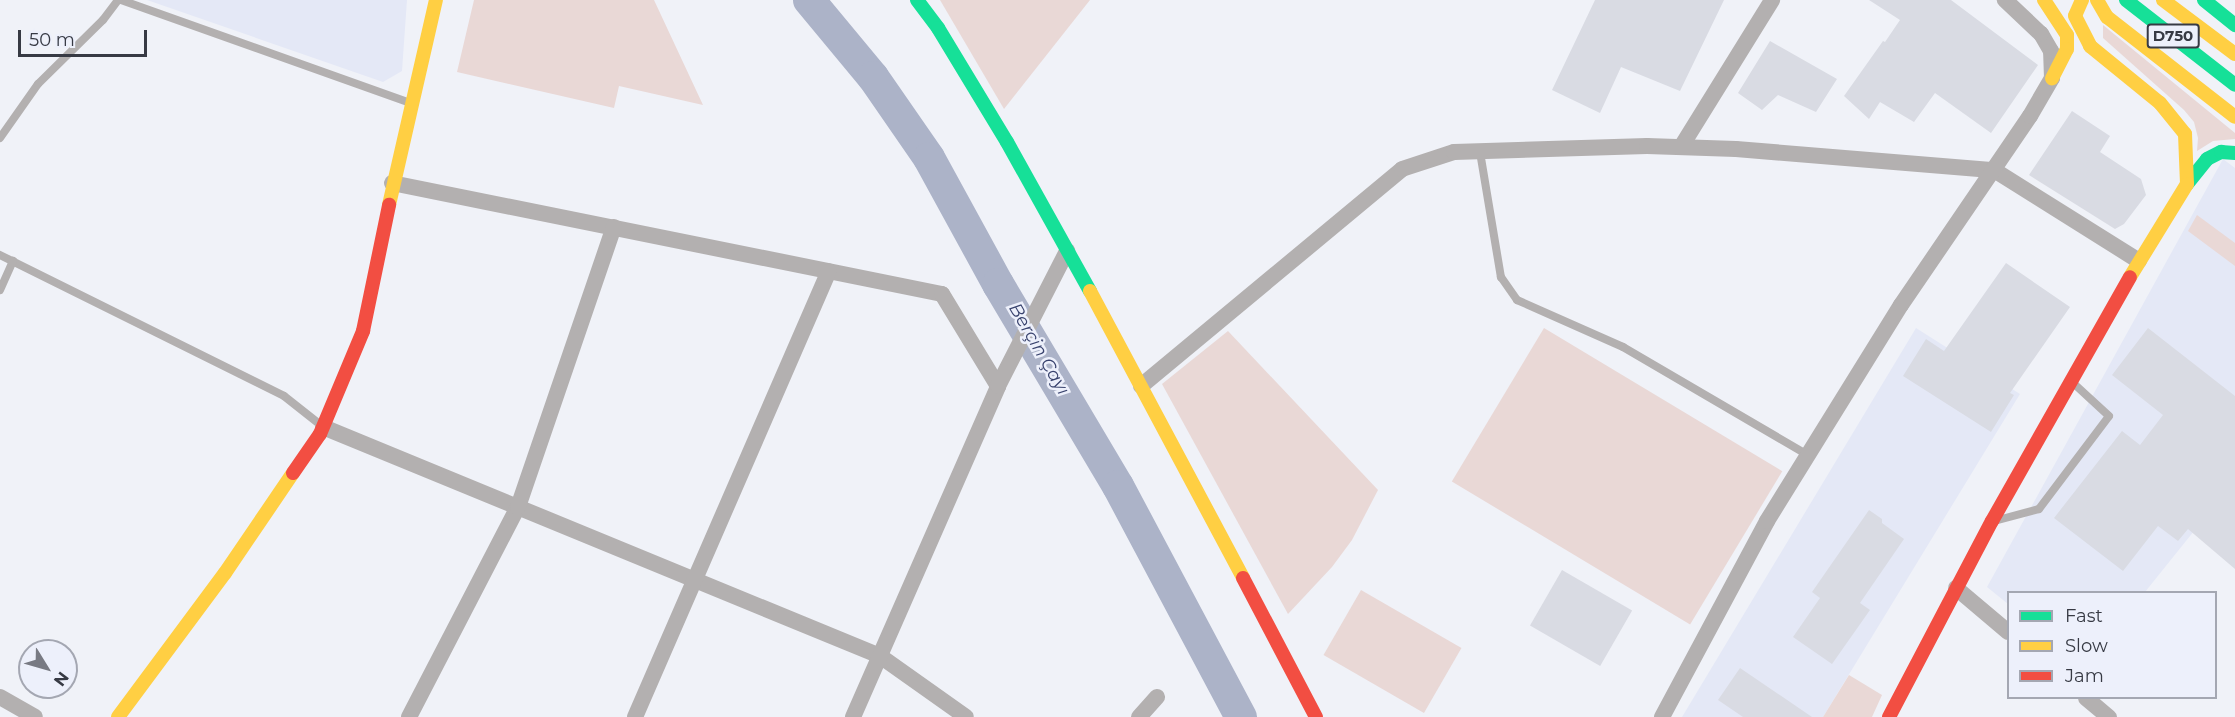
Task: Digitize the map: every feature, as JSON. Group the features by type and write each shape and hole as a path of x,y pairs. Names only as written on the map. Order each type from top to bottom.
{"main road":[{"path":"118,717 225,573 323,427 363,331 392,183 436,0"},
{"path":"917,0 938,28 1008,142 1065,256 1142,386 1317,717"},
{"path":"2044,0 2067,35 2067,49 2052,78"},
{"path":"2082,0 2075,16 2090,46 2160,103 2185,134 2187,184"},
{"path":"2097,0 2107,17 2235,117"},
{"name":"D750","path":"2126,0 2235,85"},
{"name":"D750","path":"2163,0 2235,54"},
{"path":"2204,0 2235,25"},
{"path":"1889,717 1992,521 2139,261 2187,184 2207,159 2221,152 2235,153"}],"street":[{"path":"1682,147 1772,0"},
{"path":"1662,717 1767,521 1901,305 1994,170 2052,78 2051,51 2041,34 2005,0"},
{"path":"1142,386 1402,169 1454,152 1682,147 1736,149 1994,170 2139,261"},
{"path":"392,183 942,294 1001,381"},
{"path":"409,717 518,507 614,227"},
{"path":"853,717 1001,381 1065,256"},
{"path":"635,717 829,271"},
{"path":"323,427 880,656 966,717"},
{"path":"1956,588 2007,631"},
{"path":"0,697 34,717"},
{"path":"1139,717 1158,698"},
{"path":"2087,699 2109,717"}],"lane":[{"path":"0,138 38,84 103,20 119,0 411,103"},
{"path":"1480,152 1501,277 1517,300 1623,347 1808,455"},
{"path":"0,255 284,396 323,427"},
{"path":"0,290 13,261"},
{"path":"1992,521 2039,509 2109,416 2071,380"}],"shaded area":[{"path":"147,0 407,0 402,71 383,82"},
{"path":"474,0 654,0 703,105 619,86 614,108 457,72"},
{"path":"940,0 1090,0 1004,109"},
{"path":"2103,25 2235,133 2235,139 2213,141 2197,151 2198,138 2194,122 2184,110 2103,38"},
{"path":"2223,159 2235,168 2235,480 2146,591 2007,591 2007,603 1987,587"},
{"path":"2197,215 2235,243 2235,266 2188,231"},
{"path":"1544,328 1782,471 1690,625 1452,481"},
{"path":"1916,328 2020,394 1823,717 1682,717"},
{"path":"1228,331 1378,490 1352,540 1332,567 1288,614 1162,384"},
{"path":"1361,590 1461,648 1424,713 1324,655"},
{"path":"1849,675 1882,695 1872,717 1823,717"}],"building":[{"path":"1595,0 1724,0 1680,91 1621,67 1600,113 1552,90"},
{"path":"1869,0 1951,0 2038,65 1991,133 1935,93 1914,122 1880,102 1869,119 1844,96 1900,20"},
{"path":"1770,41 1837,79 1816,112 1778,95 1762,110 1738,93"},
{"path":"2072,111 2110,136 2100,152 2141,179 2146,195 2124,224 2115,229 2029,175"},
{"path":"2006,263 2070,307 2010,393 2014,395 1991,432 1903,376 1926,339 1944,351"},
{"path":"2148,328 2235,396 2235,569 2188,529 2178,541 2158,526 2123,571 2054,518 2122,431 2140,445 2163,415 2112,375"},
{"path":"1869,510 1904,539 1860,603 1870,610 1832,664 1793,637 1820,598 1812,592"},
{"path":"1562,570 1632,610 1600,666 1530,625"},
{"path":"1740,668 1812,717 1743,717 1718,700"}],"waterway":[{"name":"Berçin Çayı","path":"809,0 873,77 929,158 998,284 1118,486 1241,717"}],"traffic: fast":[{"path":"917,0 938,28 1007,142 1090,291"},
{"path":"2126,0 2235,85"},
{"path":"2204,0 2235,25"},
{"path":"2187,184 2207,159 2221,152 2235,153"}],"traffic: slow":[{"path":"389,205 436,0"},
{"path":"2044,0 2067,35 2067,49 2052,78"},
{"path":"2082,0 2075,16 2090,46 2160,103 2185,134 2187,184 2130,277"},
{"path":"2097,0 2107,17 2235,117"},
{"path":"2163,0 2235,54"},
{"path":"1090,291 1243,578"},
{"path":"118,717 225,573 293,473"}],"traffic: jam":[{"path":"293,473 320,434 363,331 389,205"},
{"path":"1889,717 1992,521 2130,277"},
{"path":"1243,578 1316,717"}]}
